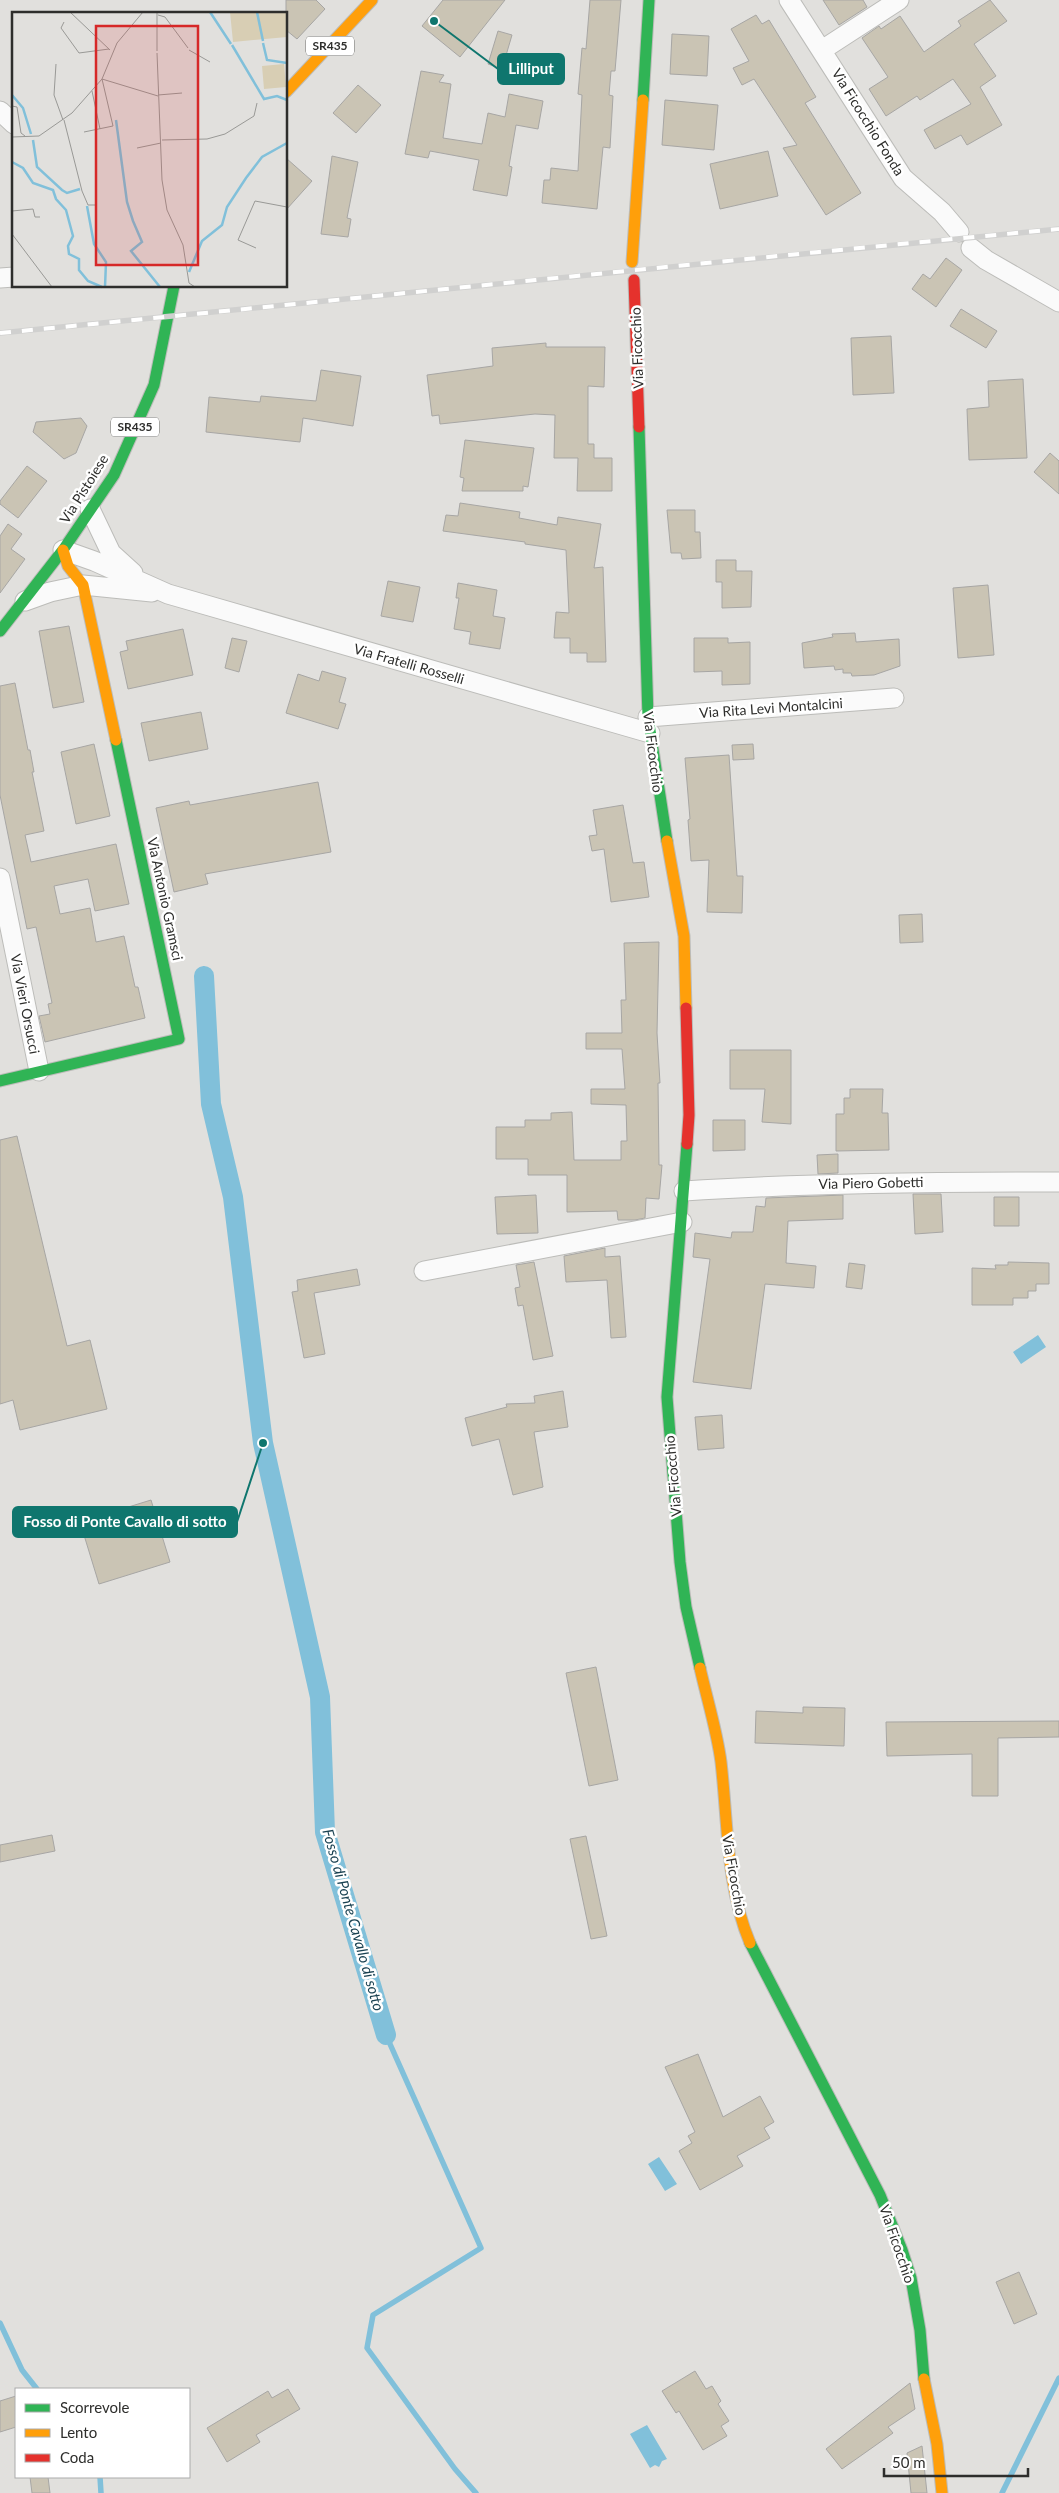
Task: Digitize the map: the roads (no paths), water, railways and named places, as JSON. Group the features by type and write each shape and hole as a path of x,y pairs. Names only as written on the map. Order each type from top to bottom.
{"street":[{"name":"SR435","path":"288,90 372,0"},
{"path":"632,262 649,0"},
{"name":"Via Ficocchio Fonda","path":"789,0 903,178 942,212 959,232"},
{"path":"822,50 899,0"},
{"path":"0,111 12,122"},
{"path":"971,248 986,260 1059,302"},
{"name":"Via Ficocchio","path":"634,280 649,725 684,936 689,1115 682,1222 667,1381 669,1431 680,1562 691,1634 721,1760 726,1834 741,1920 758,1963 856,2146 880,2195 902,2250 911,2278 920,2330 923,2371 937,2444 942,2493"},
{"name":"Via Pistoiese","path":"0,630 63,550 114,474 154,385 174,288"},
{"name":"Via Fratelli Rosselli","path":"90,509 111,552 132,573 168,594"},
{"path":"63,550 68,566 83,585"},
{"name":"Via Fratelli Rosselli","path":"63,550 94,561 168,594 649,725"},
{"name":"Via Fratelli Rosselli","path":"23,602 50,592 83,585 168,594"},
{"name":"Via Antonio Gramsci","path":"0,1081 179,1039 83,585"},
{"name":"Via Rita Levi Montalcini","path":"649,725 894,698"},
{"name":"Via Vieri Orsucci","path":"0,878 39,1072"},
{"name":"Via Piero Gobetti","path":"684,1192 773,1185 873,1182 1059,1182"},
{"path":"424,1271 682,1222"}],"water":[{"path":"1038,1335 1046,1347 1021,1364 1013,1352"},
{"path":"659,2157 677,2184 665,2191 648,2164"},
{"path":"647,2425 667,2459 662,2461 659,2467 655,2465 650,2468 630,2434"}],"waterway":[{"name":"Fosso di Ponte Cavallo di sotto","path":"204,976 211,1104 233,1197 263,1443 320,1697 325,1832 386,2035"},
{"path":"386,2035 481,2248 373,2315 367,2348 455,2469 476,2493"},
{"path":"0,2323 22,2370 36,2388"},
{"path":"1002,2493 1059,2378"},
{"path":"100,2478 101,2493"}],"railway":[{"path":"0,333 1059,229"}],"place":[{"name":"Lilliput","path":"434,21"},
{"name":"Fosso di Ponte Cavallo di sotto","path":"263,1443"}]}
